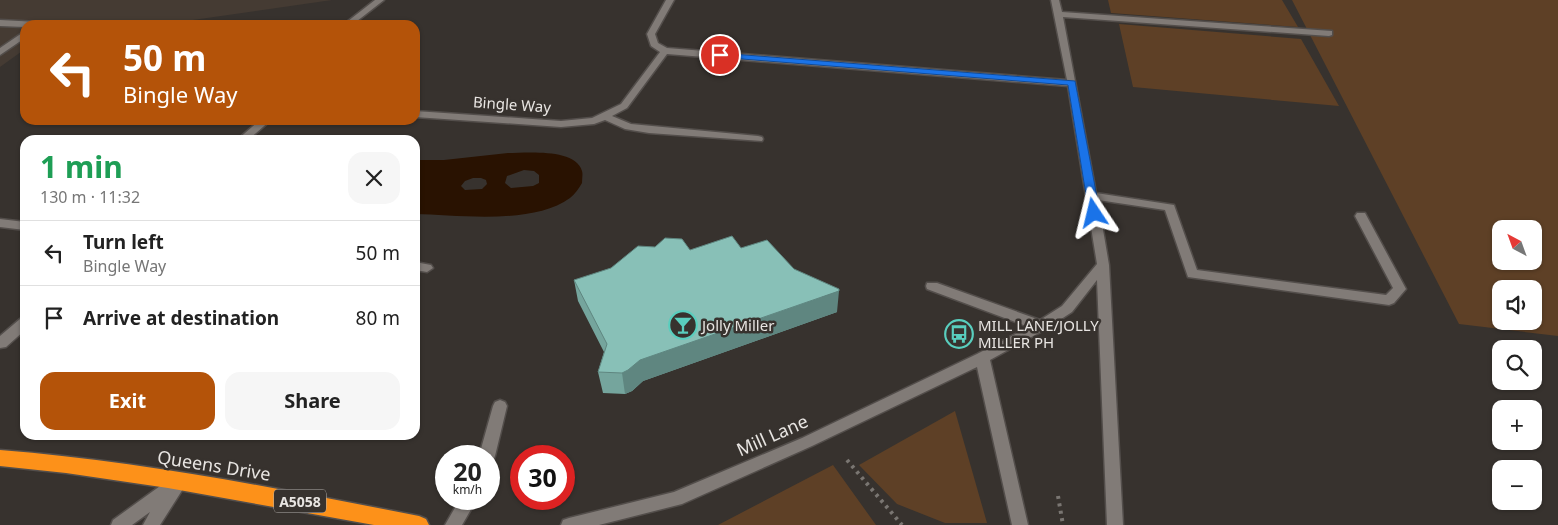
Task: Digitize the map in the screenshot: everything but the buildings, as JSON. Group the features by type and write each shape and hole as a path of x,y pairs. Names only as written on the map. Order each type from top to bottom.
{"highway":[{"name":"Queens Drive","path":"0,458 50,462 180,481 274,496 420,525"}],"street":[{"path":"354,20 380,0"},
{"path":"670,0 651,34 654,44 665,51 1072,82"},
{"path":"1055,0 1072,82 1103,265 1115,525"},
{"path":"1059,14 1329,33"},
{"path":"0,24 20,25"},
{"path":"0,52 20,38"},
{"name":"Bingle Way","path":"420,114 561,124 594,121 624,106 665,51"},
{"path":"605,116 629,127 649,130 758,138"},
{"path":"248,135 260,125"},
{"path":"1092,196 1170,207 1192,274 1388,300 1400,289 1361,216"},
{"path":"0,223 20,225"},
{"name":"Mill Lane","path":"569,525 676,499 807,442 982,358 1042,326 1066,310 1103,265"},
{"path":"932,286 1042,326"},
{"path":"1,343 20,326"},
{"path":"982,358 1020,525"},
{"path":"490,445 500,406"},
{"path":"119,525 180,481"},
{"path":"151,525 180,481"},
{"path":"453,525 462,510"}],"path":[{"path":"847,460 902,525"},
{"path":"1058,496 1063,525"}],"shaded area":[{"path":"0,0 332,0 193,20 20,20 20,53 0,67"},
{"path":"1108,0 1282,0 1298,27 1111,13"},
{"path":"1292,0 1558,0 1558,336 1508,330 1542,330 1542,280 1492,280 1492,328 1459,324"},
{"path":"1119,24 1301,39 1339,106 1133,87"},
{"path":"508,153 550,153 570,158 578,164 582,172 582,183 570,198 555,206 536,212 495,217 420,214 420,160 444,160","holes":["524,170 534,171 539,175 539,183 533,186 511,188 505,183 507,176","481,178 486,180 487,184 482,189 465,190 461,186 465,181"]},
{"path":"955,411 987,523 945,523 897,504 859,465"},
{"path":"833,465 876,525 718,525"}],"place":[{"name":"Jolly Miller","path":"683,325"},
{"name":"MILL LANE/JOLLY MILLER PH","path":"959,334"}],"route":[{"path":"720,55 1072,82 1094,213"}]}
